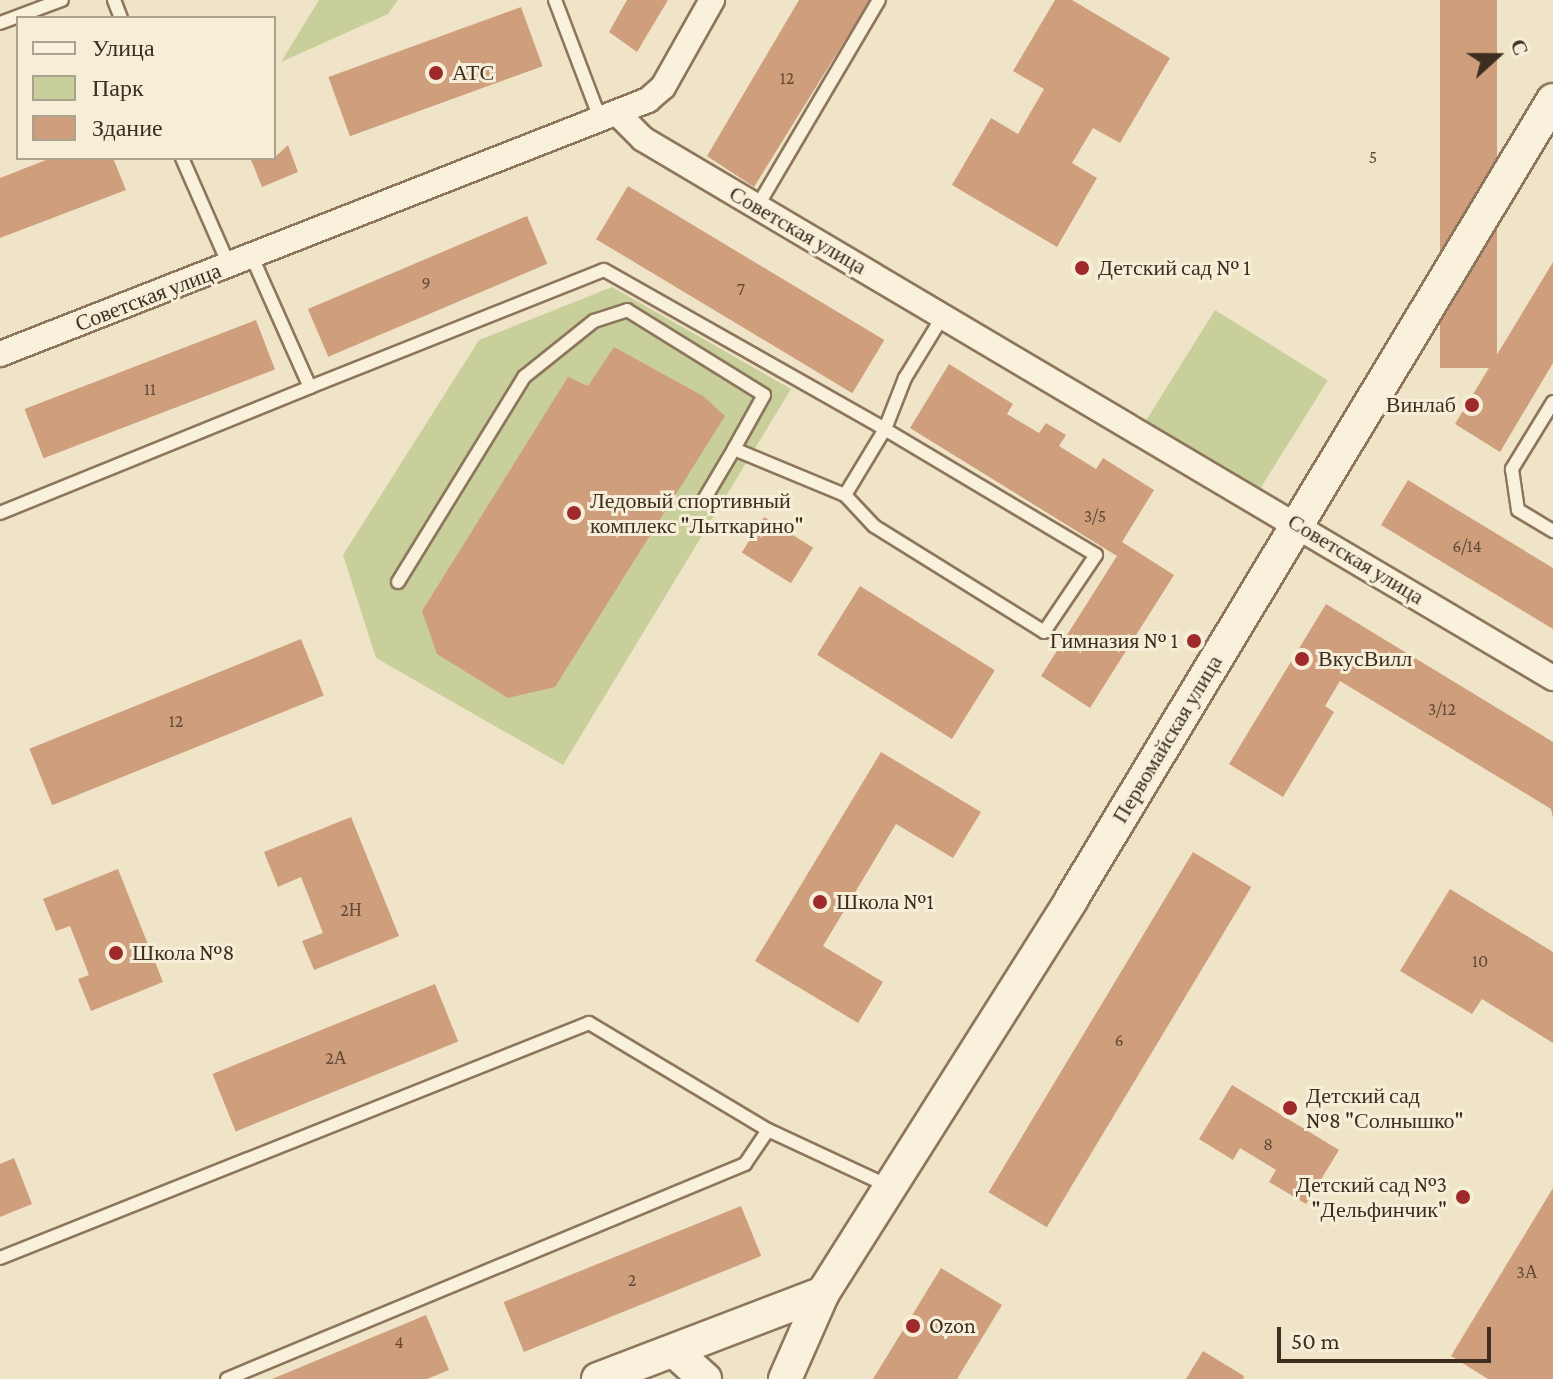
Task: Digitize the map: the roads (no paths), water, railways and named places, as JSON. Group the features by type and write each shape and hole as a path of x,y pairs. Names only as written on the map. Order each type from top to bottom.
{"street":[{"path":"609,117 663,87 712,0"},
{"name":"Первомайская улица","path":"785,1379 823,1293 893,1188 1553,100"},
{"name":"Советская улица","path":"0,354 609,117 1553,678"},
{"path":"598,1379 823,1293"},
{"path":"674,1351 705,1379"}],"lane":[{"path":"19,16 62,0"},
{"path":"555,0 609,117"},
{"path":"757,207 879,0"},
{"path":"183,160 229,265"},
{"path":"252,257 310,387"},
{"path":"0,513 604,270 885,429 1096,555 1044,632 874,526 845,495 734,449"},
{"path":"398,582 524,377 594,321 627,310 764,395 702,503"},
{"path":"845,495 885,429 905,378 943,316"},
{"path":"1553,402 1512,469 1518,510 1553,531"},
{"path":"0,1258 589,1023 768,1130 893,1188"},
{"path":"227,1379 745,1164 768,1130"}],"place":[{"name":"АТС","path":"436,73"},
{"name":"Детский сад № 1","path":"1082,268"},
{"name":"Винлаб","path":"1472,405"},
{"name":"Ледовый спортивный комплекс \"Лыткарино\"","path":"574,513"},
{"name":"Гимназия № 1","path":"1194,641"},
{"name":"ВкусВилл","path":"1302,659"},
{"name":"Школа №1","path":"820,902"},
{"name":"Школа №8","path":"116,953"},
{"name":"Детский сад №8 \"Солнышко\"","path":"1290,1108"},
{"name":"Детский сад №3 \"Дельфинчик\"","path":"1463,1197"},
{"name":"Ozon","path":"913,1326"}]}
